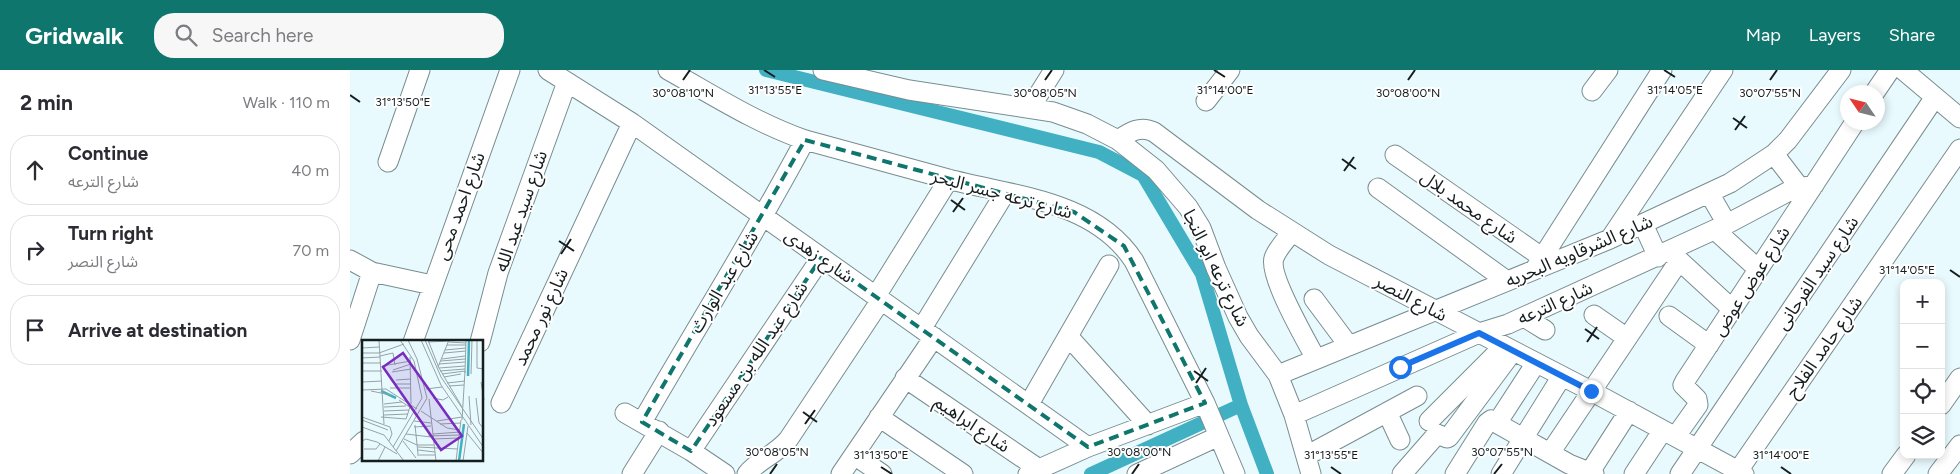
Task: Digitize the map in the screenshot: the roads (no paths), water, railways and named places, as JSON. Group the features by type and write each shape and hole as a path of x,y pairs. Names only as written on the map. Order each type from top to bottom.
{"street":[{"path":"388,162 420,70"},
{"name":"شارع احمد محى","path":"414,340 510,70"},
{"name":"شارع زهدى","path":"548,70 632,123 1029,404 1088,448"},
{"name":"شارع ترعه جسر البحر","path":"668,70 748,115 786,133 805,140 949,179 1057,205 1074,212 1111,234 1124,246 1134,261 1205,403 1236,474"},
{"name":"شارع ترعه ابو النجا","path":"823,70 909,90 1053,112 1088,124 1118,140 1156,170 1188,207 1201,228 1216,268 1238,317 1249,336 1278,375 1294,414 1311,474"},
{"path":"1030,108 1054,70"},
{"path":"1206,101 1230,70"},
{"path":"1592,91 1608,70"},
{"path":"1539,264 1662,70"},
{"path":"1610,239 1724,70"},
{"name":"شارع الشرقاويه البحريه","path":"1278,375 1507,281 1539,264 1610,239 1730,183 1774,154 1801,125 1841,70"},
{"path":"1880,85 1890,70"},
{"path":"1903,70 1960,118"},
{"name":"شارع سيد عبد الله","path":"481,340 498,273 567,82"},
{"name":"شارع سيد الفرحانى","path":"1680,474 1935,97"},
{"name":"شارع نور محمد","path":"501,402 632,123"},
{"name":"شارع النصر","path":"1118,140 1132,131 1140,129 1148,129 1154,132 1258,210 1329,255 1670,433 1698,449 1714,467 1741,472"},
{"name":"شارع عوض عوض","path":"1670,433 1698,405 1697,399 1683,385 1758,270 1807,186 1849,130"},
{"name":"شارع عبد الوارث","path":"642,422 707,309 764,217 805,140"},
{"name":"شارع حامد الفلاح","path":"1741,472 1960,149"},
{"path":"1774,154 1807,186"},
{"name":"شارع محمد بلال","path":"1395,156 1539,264"},
{"path":"747,474 788,440 878,298 949,179"},
{"name":"شارع الترعه","path":"1294,414 1479,333 1501,328 1669,256 1783,194 1807,186"},
{"path":"1378,188 1507,281"},
{"path":"842,474 905,378 1005,193"},
{"path":"1709,193 1721,227 1758,270"},
{"path":"1643,224 1669,256 1732,309"},
{"path":"1292,232 1276,254 1273,263 1285,301 1316,360"},
{"path":"1550,453 1627,338 1669,256"},
{"name":"شارع عبد الله بن مسعود","path":"691,451 822,258"},
{"path":"350,260 372,272 432,285"},
{"path":"1029,404 1109,265"},
{"path":"350,340 372,272"},
{"path":"1314,299 1349,346"},
{"path":"1594,315 1627,338"},
{"path":"1669,316 1708,345"},
{"path":"1524,317 1545,330"},
{"path":"1068,336 1148,425"},
{"path":"1402,474 1452,398 1508,348"},
{"path":"1400,367 1428,412 1433,428 1448,438 1469,410 1508,348"},
{"path":"1497,422 1536,363"},
{"path":"1500,474 1562,376"},
{"name":"شارع ابراهيم","path":"905,378 1034,472"},
{"path":"1945,399 1960,378"},
{"path":"1306,456 1358,437 1387,412 1417,396"},
{"path":"1452,398 1469,410"},
{"path":"1034,472 1088,448 1205,403"},
{"path":"1455,474 1491,420 1550,453 1566,469 1592,473 1629,411"},
{"path":"1387,412 1400,440"},
{"path":"625,413 659,431 725,474"},
{"path":"879,417 963,474"},
{"path":"632,474 659,431"},
{"path":"1634,474 1670,433"},
{"path":"1137,474 1220,436"},
{"path":"350,454 362,443"},
{"path":"1938,474 1960,445"},
{"path":"854,455 882,474"},
{"path":"1892,474 1903,459"}],"waterway":[{"path":"766,70 1099,152 1143,175 1202,274 1241,405 1267,474"},
{"path":"1091,474 1241,405"}]}
